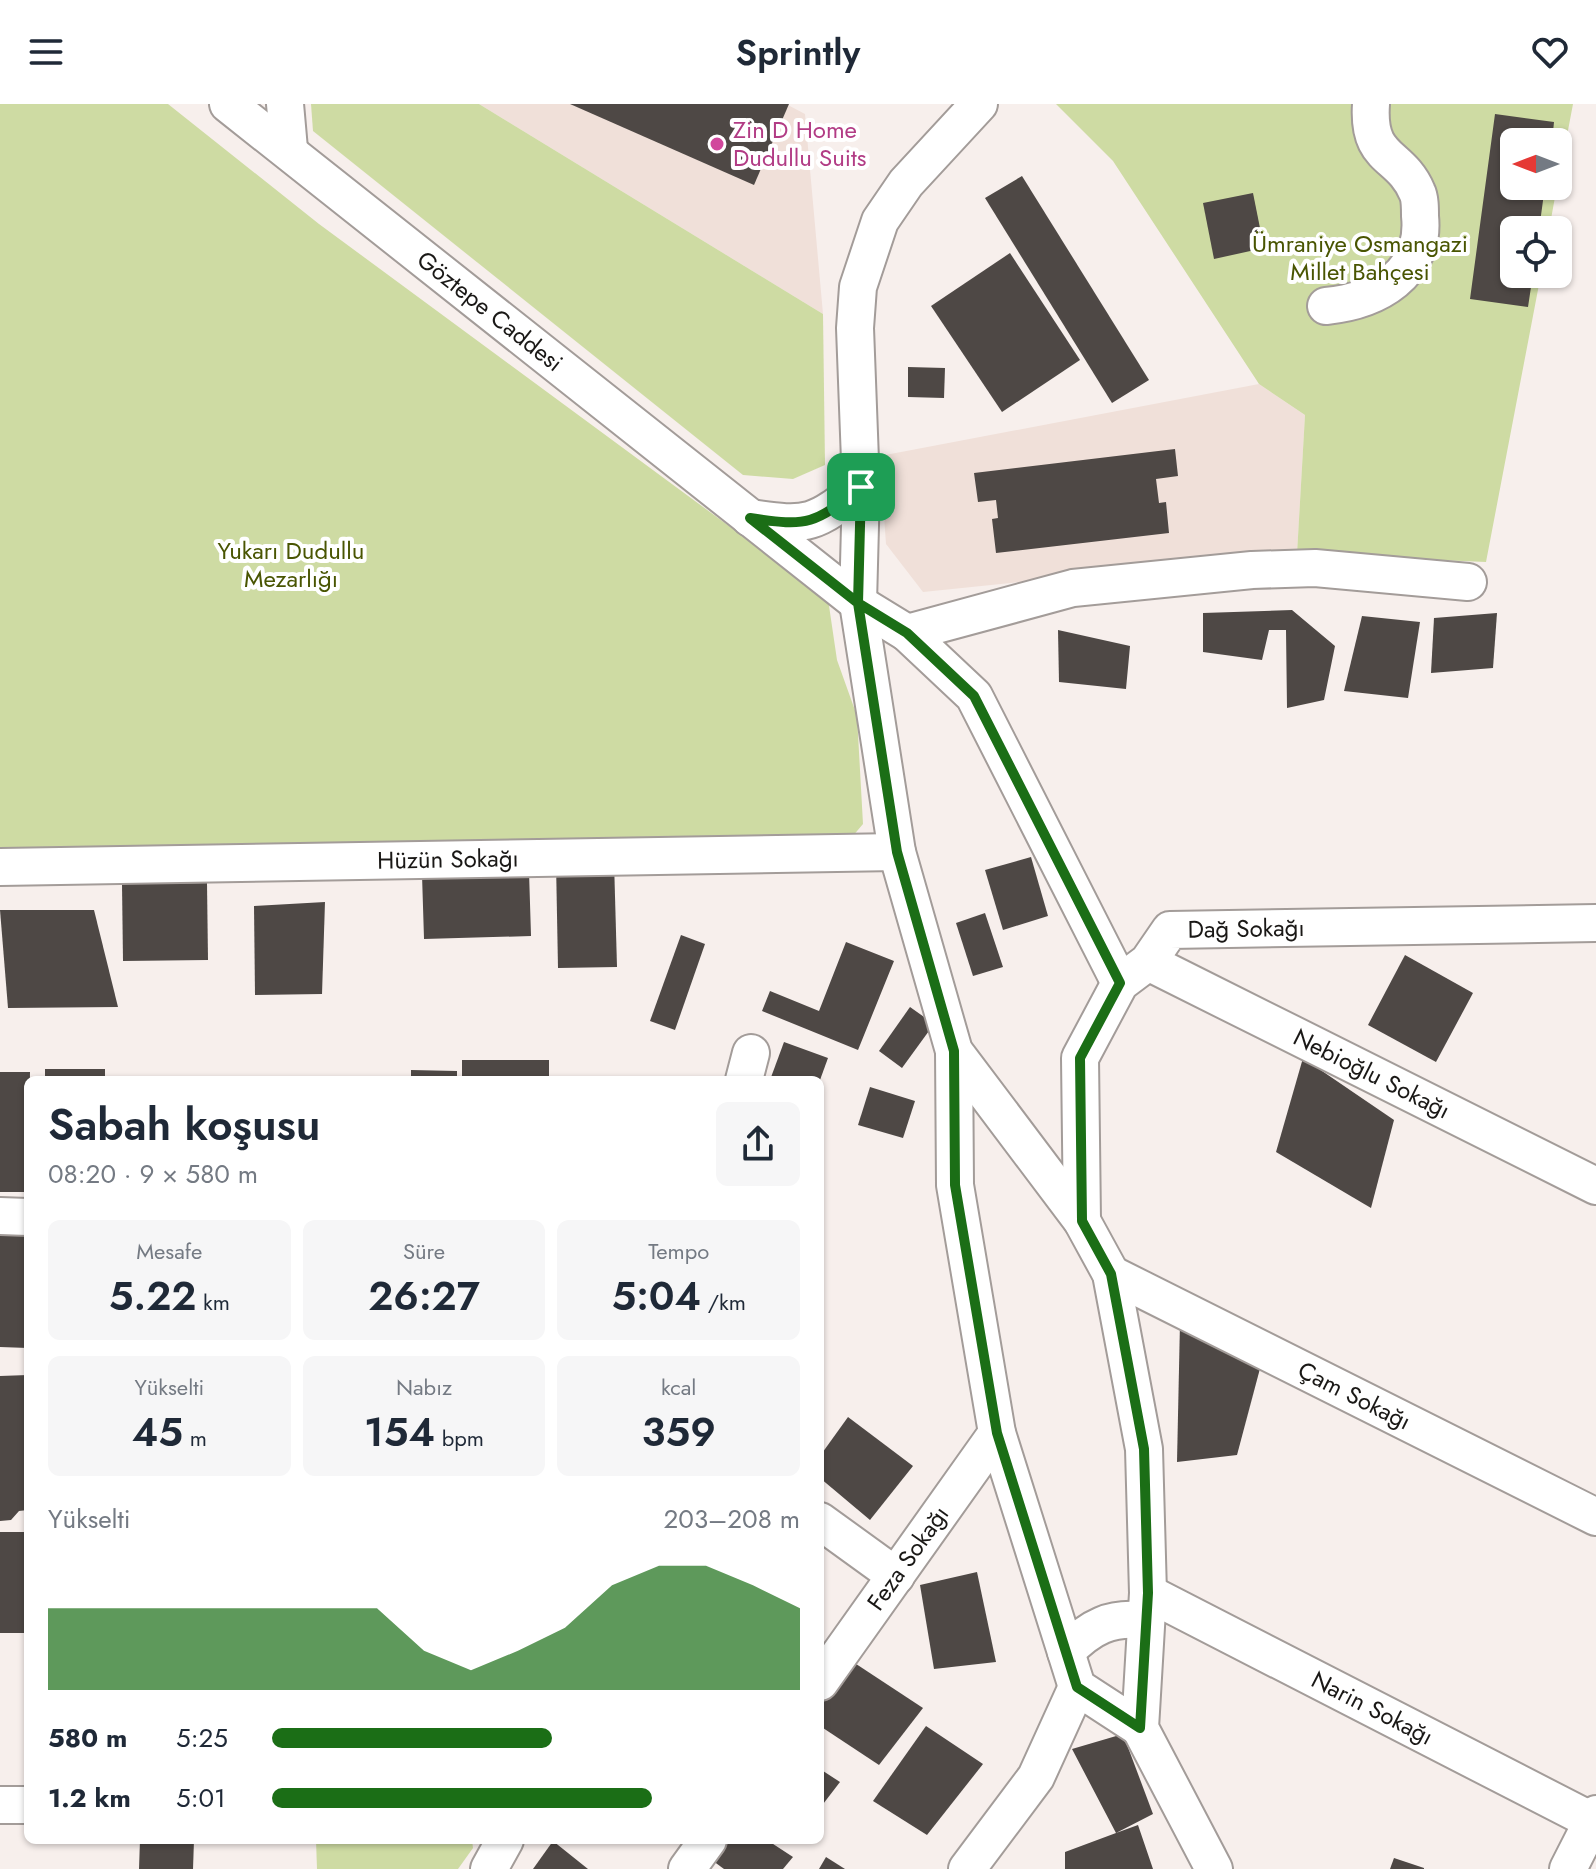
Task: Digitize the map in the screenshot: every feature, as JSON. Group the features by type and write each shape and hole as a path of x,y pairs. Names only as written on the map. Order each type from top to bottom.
{"street":[{"name":"Göztepe Caddesi","path":"228,104 289,149 858,603 907,633 974,696 1134,972"},
{"path":"285,104 289,149"},
{"path":"979,104 906,183 880,221 866,254 858,287 855,328 861,487 858,603 897,852 954,1051 955,1185 997,1433 1077,1687 1140,1728 1214,1869"},
{"path":"1326,306 1355,303 1393,283 1420,248 1418,193 1405,172 1389,161 1374,142 1371,104"},
{"path":"750,518 803,524 825,517 861,487"},
{"path":"907,633 1073,588 1252,570 1315,568 1468,582"},
{"name":"Hüzün Sokağı","path":"0,867 897,852"},
{"name":"Dağ Sokağı","path":"1082,1221 1080,1058 1134,972 1170,930 1596,921"},
{"name":"Nebioğlu Sokağı","path":"1134,972 1596,1186"},
{"path":"954,1051 1082,1221 1111,1274 1144,1449 1147,1607 1140,1728"},
{"path":"0,1216 24,1217"},
{"name":"Çam Sokağı","path":"1111,1274 1596,1517"},
{"name":"Feza Sokağı","path":"824,1676 997,1433"},
{"path":"824,1524 896,1576"},
{"path":"1066,1652 1083,1635 1106,1622 1147,1607"},
{"name":"Narin Sokağı","path":"1147,1607 1595,1820"},
{"path":"967,1869 1036,1777 1077,1687"},
{"path":"0,1805 24,1805"},
{"path":"1568,1869 1595,1820"},
{"path":"489,1869 503,1844"},
{"path":"687,1869 705,1844"}],"shaded area":[{"path":"479,104 786,104 805,114 823,314"},
{"path":"1259,384 1305,415 1297,554 923,592 886,544 880,456"}],"green space":[{"name":"Yukarı Dudullu Mezarlığı","path":"0,104 168,104 319,224 828,599 837,660 857,716 863,824 846,844 0,856"},
{"path":"311,104 479,104 823,314 825,465 793,479 743,475 313,131"},
{"name":"Ümraniye Osmangazi Millet Bahçesi","path":"1056,104 1573,104 1568,128 1500,128 1500,200 1554,200 1552,216 1500,216 1500,288 1538,288 1486,562 1297,554 1305,415 1259,384 1113,161"},
{"path":"316,1844 472,1844 473,1848 458,1869 317,1869"}],"building":[{"name":"Zin D Home Dudullu Suits","path":"570,104 789,104 754,185"},
{"path":"1495,114 1554,122 1553,128 1500,128 1500,200 1543,200 1541,216 1500,216 1500,288 1531,288 1528,307 1470,299"},
{"path":"1022,176 1149,380 1112,403 985,198"},
{"path":"1253,193 1264,248 1214,259 1203,203"},
{"path":"1010,253 1080,360 1002,412 931,306"},
{"path":"908,367 945,368 944,398 908,397"},
{"path":"1175,449 1178,476 1156,479 1159,503 1166,502 1169,533 996,553 992,519 998,518 996,500 978,502 974,473"},
{"path":"1292,610 1335,646 1324,700 1287,708 1286,630 1269,630 1262,660 1203,652 1203,613"},
{"path":"1497,613 1493,668 1431,673 1434,618"},
{"path":"1362,616 1420,622 1408,698 1344,691"},
{"path":"1058,630 1130,646 1126,689 1059,682"},
{"path":"1031,857 1048,916 1003,930 985,870"},
{"path":"614,861 617,967 558,968 556,862"},
{"path":"529,871 531,936 424,939 422,874"},
{"path":"207,883 208,960 123,961 122,884"},
{"path":"325,902 322,994 255,995 254,906"},
{"path":"0,910 94,910 118,1007 8,1008"},
{"path":"985,913 1003,967 973,976 956,923"},
{"path":"681,935 705,944 675,1030 650,1021"},
{"path":"846,942 894,961 858,1050 762,1011 770,991 819,1011"},
{"path":"1405,955 1473,993 1436,1062 1368,1025"},
{"path":"910,1007 934,1024 902,1068 879,1051"},
{"path":"784,1042 828,1058 821,1076 771,1076"},
{"path":"1303,1058 1394,1120 1371,1208 1276,1152"},
{"path":"462,1060 549,1060 549,1076 462,1076"},
{"path":"45,1069 105,1069 105,1076 45,1076"},
{"path":"411,1070 457,1071 457,1076 411,1076"},
{"path":"0,1072 30,1072 30,1076 24,1076 24,1192 0,1192"},
{"path":"870,1087 915,1101 903,1138 858,1125"},
{"path":"0,1230 24,1230 24,1348 0,1347"},
{"path":"1180,1322 1262,1361 1237,1455 1177,1462"},
{"path":"24,1375 24,1510 19,1511 11,1520 0,1521 0,1376"},
{"path":"848,1417 913,1466 870,1520 824,1481 824,1450"},
{"path":"0,1532 24,1532 24,1633 0,1633"},
{"path":"977,1572 996,1662 934,1669 920,1585"},
{"path":"847,1658 923,1708 879,1765 824,1729 824,1695"},
{"path":"926,1726 983,1764 927,1835 873,1801"},
{"path":"1123,1734 1153,1814 1116,1833 1072,1749"},
{"path":"824,1772 840,1782 824,1803"},
{"path":"1138,1825 1153,1869 1065,1869 1065,1852"},
{"path":"140,1844 194,1844 193,1869 139,1869"},
{"path":"551,1844 557,1844 588,1869 533,1869"},
{"path":"718,1844 773,1844 793,1857 783,1869 724,1869 709,1858"},
{"path":"826,1857 845,1869 819,1869"},
{"path":"1394,1858 1424,1868 1424,1869 1390,1869"}],"place":[{"name":"Zin D Home Dudullu Suits","path":"717,144"}],"route":[{"path":"861,487 825,517 803,524 750,518 858,603 907,633 974,696 1120,983 1080,1058 1082,1221 1111,1274 1144,1449 1148,1593 1140,1728 1077,1687 997,1433 955,1185 954,1051 897,852 858,603 861,487"}]}
